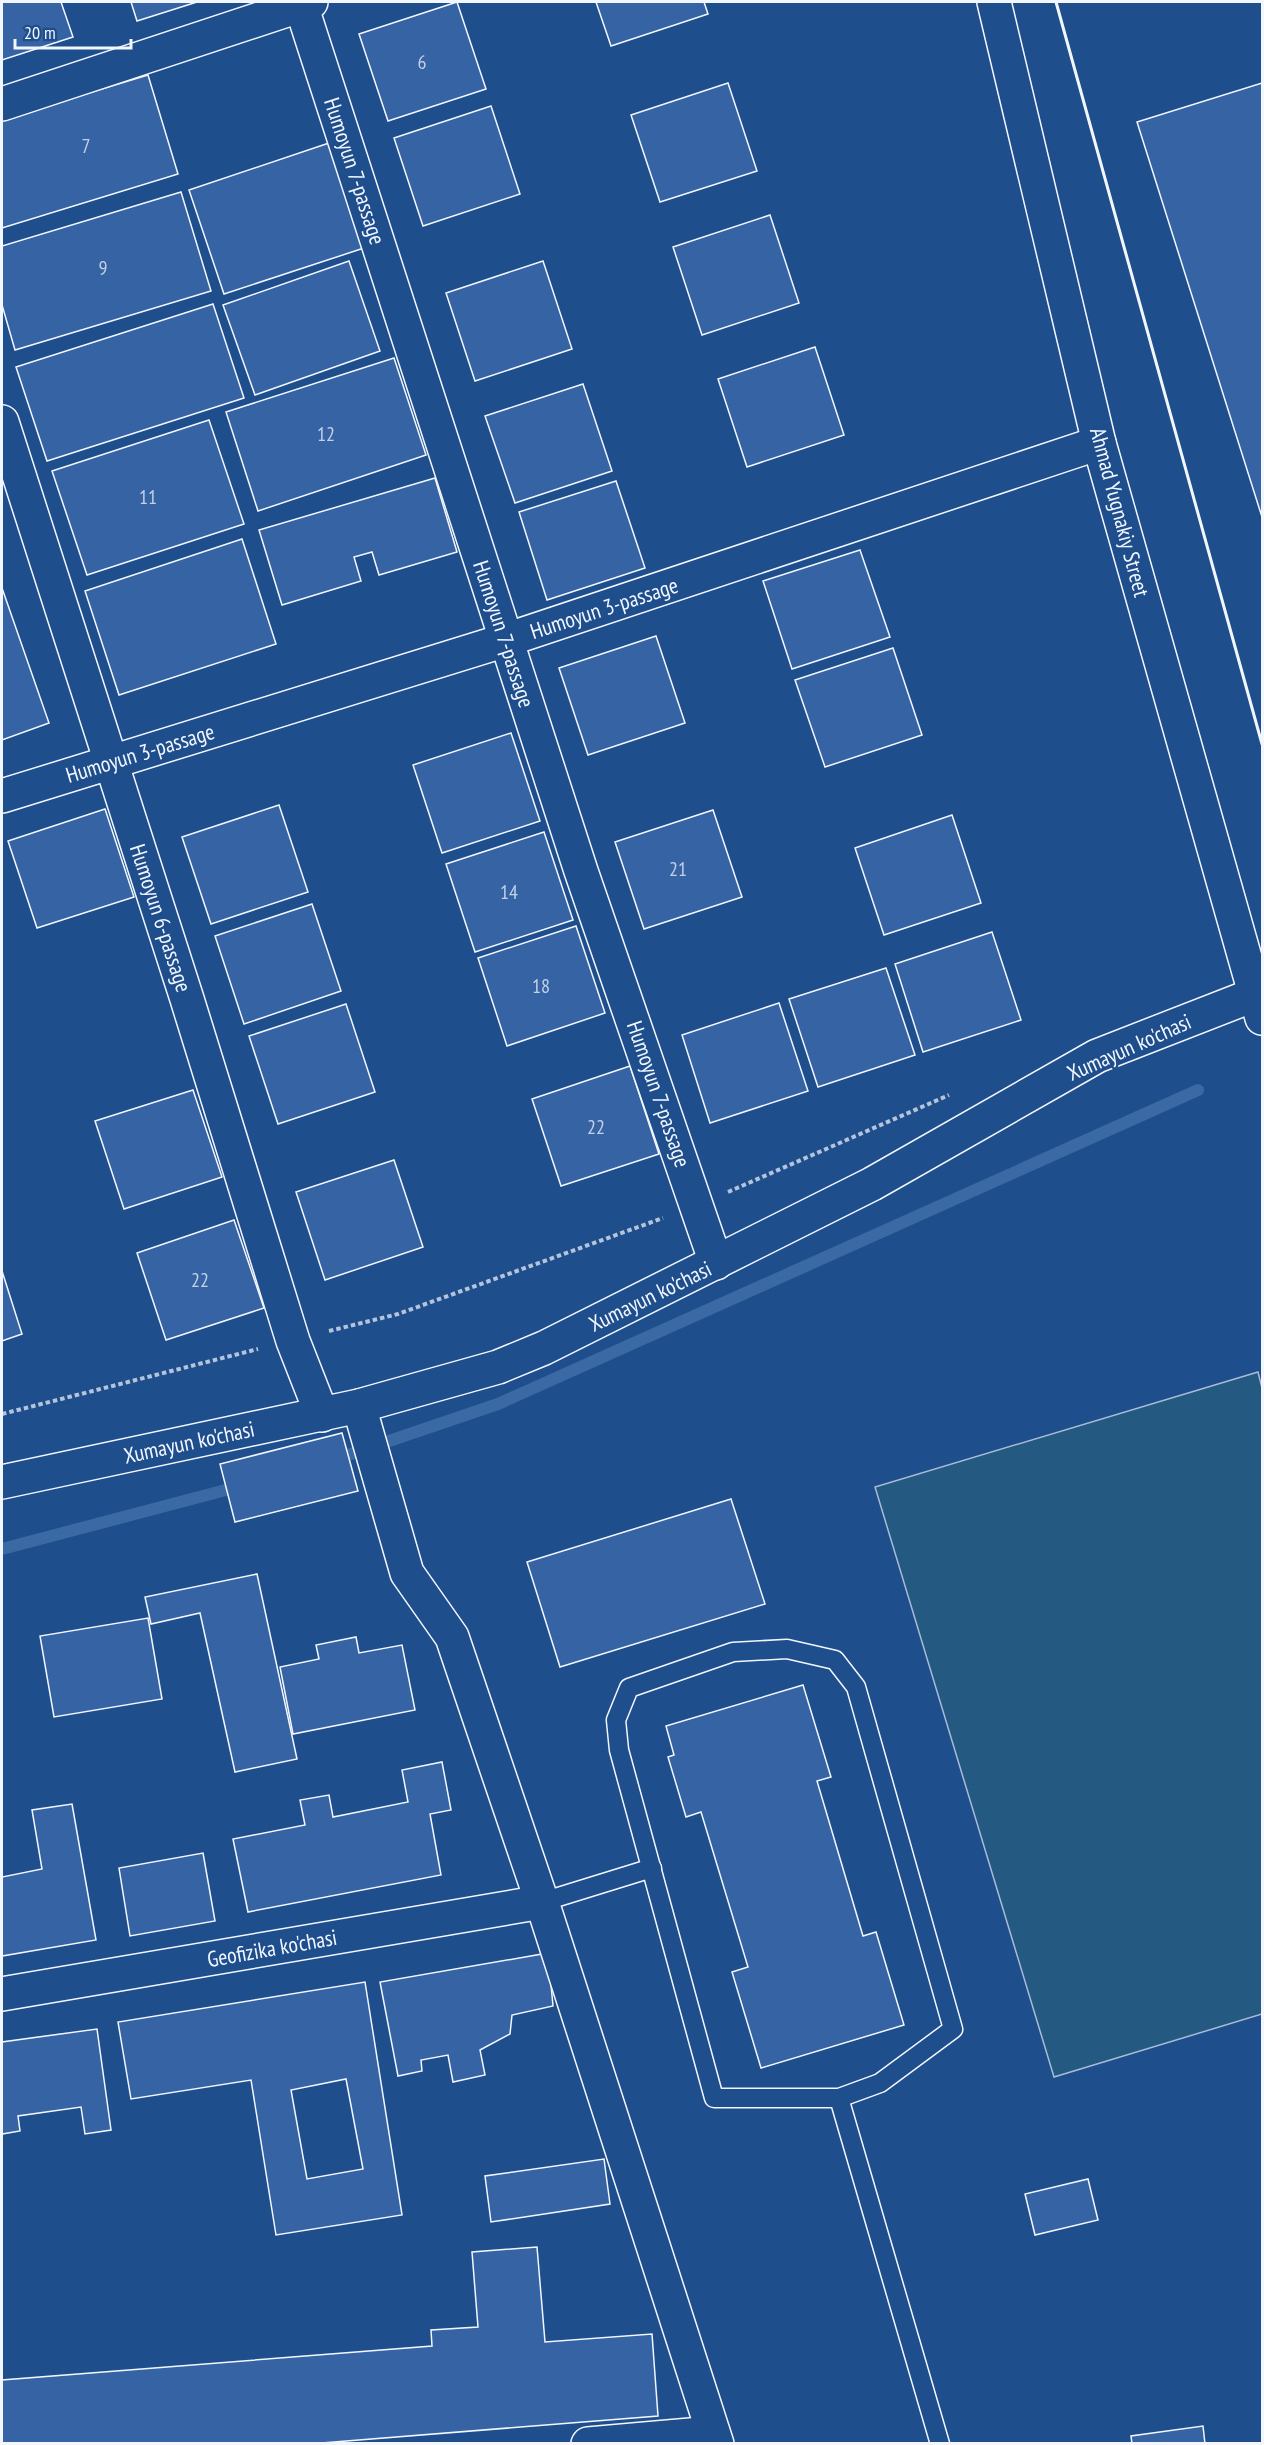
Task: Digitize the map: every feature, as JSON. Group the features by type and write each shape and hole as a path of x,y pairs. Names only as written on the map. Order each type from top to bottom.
{"street":[{"name":"Ahmad Yugnakiy Street","path":"994,2 1099,443 1259,1006"},
{"path":"2,104 304,3"},
{"name":"Humoyun 7-passage","path":"304,3 581,871 716,1263"},
{"name":"Humoyun 6-passage","path":"2,422 191,1010 292,1341 322,1415"},
{"name":"Humoyun 3-passage","path":"2,796 506,640 1099,443"},
{"name":"Xumayun ko'chasi","path":"2,1482 322,1415 498,1367 544,1348 872,1184 1097,1056 1259,1006"},
{"path":"359,1406 407,1574 452,1637 542,1902 715,2438 588,2444"},
{"name":"Geofizika ko'chasi","path":"2,1994 542,1902"}],"lane":[{"path":"787,1648 835,1660 856,1687 953,2029 880,2083 839,2098 714,2098 619,1750 616,1720 629,1688 733,1652 787,1648"},
{"path":"542,1902 652,1868"},
{"path":"839,2098 940,2444"}],"path":[{"path":"2,1414 398,1314 698,1206 950,1094"}],"shaded area":[{"path":"1258,1372 1262,1388 1262,2014 1054,2077 875,1487"}],"building":[{"path":"2,2 61,2 73,37 2,60"},
{"path":"131,2 197,2 137,21"},
{"path":"457,2 486,89 388,121 359,34"},
{"path":"596,2 704,2 708,14 611,46"},
{"path":"148,75 178,174 2,228 2,119"},
{"path":"728,83 757,171 660,202 631,115"},
{"path":"1262,83 1262,517 1137,122"},
{"path":"491,106 520,194 423,226 394,138"},
{"path":"329,143 364,248 224,294 189,190"},
{"path":"181,192 211,291 15,350 2,305 2,246"},
{"path":"770,215 799,303 702,335 673,247"},
{"path":"349,261 380,351 255,395 223,305"},
{"path":"543,261 572,349 475,381 446,293"},
{"path":"213,304 244,398 47,461 16,367"},
{"path":"815,347 844,435 747,467 718,379"},
{"path":"394,358 426,455 258,511 226,412"},
{"path":"583,384 612,471 515,503 485,416"},
{"path":"209,420 244,524 87,575 52,471"},
{"path":"435,478 457,552 379,575 372,552 354,557 361,581 282,605 259,530"},
{"path":"616,481 645,568 547,600 519,512"},
{"path":"242,539 276,644 119,695 85,591"},
{"path":"860,550 890,637 792,669 763,581"},
{"path":"2,588 49,723 2,740"},
{"path":"656,636 685,723 588,755 559,668"},
{"path":"893,648 922,735 825,767 795,680"},
{"path":"511,733 540,821 442,853 413,765"},
{"path":"279,805 308,892 211,924 182,837"},
{"path":"105,809 134,897 37,928 8,841"},
{"path":"713,810 742,897 644,929 615,842"},
{"path":"952,815 981,903 884,935 855,848"},
{"path":"544,832 573,920 475,952 446,864"},
{"path":"312,904 341,991 244,1024 215,936"},
{"path":"576,926 605,1013 507,1046 478,958"},
{"path":"992,932 1021,1020 923,1052 895,964"},
{"path":"886,968 915,1055 818,1087 789,999"},
{"path":"779,1003 808,1091 710,1123 682,1035"},
{"path":"346,1004 375,1092 278,1124 249,1036"},
{"path":"630,1066 659,1154 561,1186 532,1099"},
{"path":"193,1090 222,1177 124,1209 95,1121"},
{"path":"394,1160 423,1247 325,1280 296,1192"},
{"path":"234,1220 264,1308 166,1340 137,1253"},
{"path":"2,1271 22,1334 2,1341"},
{"path":"342,1433 358,1491 235,1522 220,1464"},
{"path":"731,1499 765,1604 560,1667 527,1562"},
{"path":"257,1574 297,1759 235,1772 200,1613 151,1624 145,1597"},
{"path":"148,1618 162,1699 54,1717 40,1636"},
{"path":"356,1637 359,1653 402,1645 415,1710 293,1734 280,1667 319,1659 316,1645"},
{"path":"803,1685 831,1777 817,1781 863,1936 876,1932 904,2025 761,2068 732,1972 748,1967 701,1812 686,1817 668,1757 674,1755 666,1726"},
{"path":"442,1762 451,1810 430,1814 441,1875 248,1912 233,1839 305,1825 300,1800 329,1795 333,1817 408,1802 402,1770"},
{"path":"72,1804 96,1940 2,1956 2,1877 42,1869 32,1810"},
{"path":"203,1853 215,1921 130,1936 119,1868"},
{"path":"548,1953 553,2006 512,2015 510,2034 480,2050 485,2075 453,2082 448,2055 421,2060 422,2071 398,2076 380,1982"},
{"path":"365,1982 402,2215 276,2235 251,2080 131,2099 118,2022","holes":["346,2079 363,2169 307,2179 291,2090"]},
{"path":"97,2029 111,2130 85,2134 81,2107 18,2116 20,2131 2,2134 2,2042"},
{"path":"604,2159 610,2204 491,2222 485,2176"},
{"path":"1088,2179 1098,2220 1035,2235 1025,2194"},
{"path":"537,2247 545,2342 652,2334 658,2416 309,2444 2,2444 2,2380 432,2346 431,2330 478,2327 472,2252"},
{"path":"1203,2426 1205,2444 1132,2444 1131,2436"}],"waterway":[{"path":"333,1460 498,1404 1198,1090"},
{"path":"2,1549 241,1486"}],"wall":[{"path":"1056,2 1262,744"}]}
